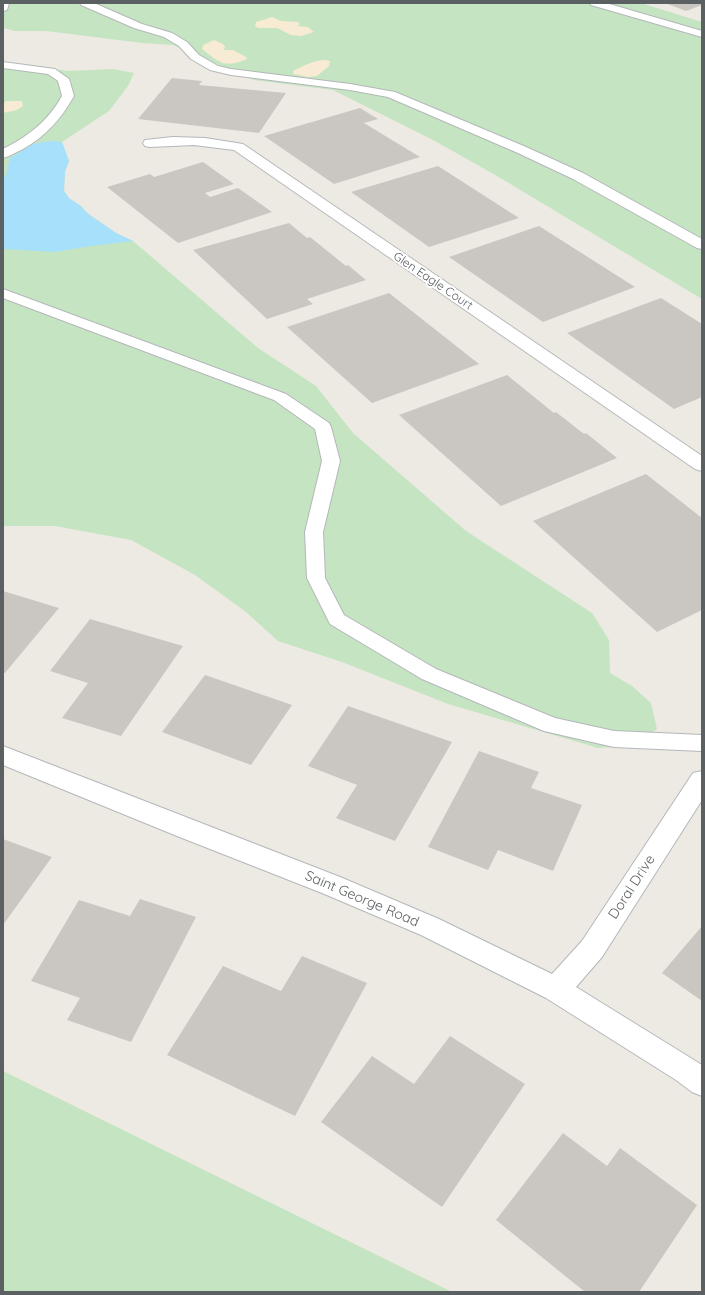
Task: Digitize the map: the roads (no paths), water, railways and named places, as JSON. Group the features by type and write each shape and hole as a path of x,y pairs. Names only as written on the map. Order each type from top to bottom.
{"street":[{"name":"Glen Eagle Court","path":"150,143 184,140 214,142 238,147 702,465"},
{"name":"Saint George Road","path":"3,755 186,829 331,885 430,927 556,989 686,1070 702,1082"},
{"name":"Doral Drive","path":"556,989 592,949 702,780"}],"lane":[{"path":"3,8 4,3"},
{"path":"85,3 138,26 168,35 184,44 195,57 214,68 231,72 350,87 391,94 522,150 584,180 702,245"},
{"path":"595,3 702,34"},
{"path":"3,65 51,71 62,79 68,96 60,111 48,127 27,141 3,154"},
{"path":"3,293 280,397 323,427 330,461 314,532 316,578 338,619 429,674 551,724 614,739 702,743"}],"water":[{"path":"49,141 62,142 69,161 65,171 64,191 69,198 81,206 87,213 116,233 133,241 55,252 3,249 3,179 6,175 10,158 33,144"}]}
